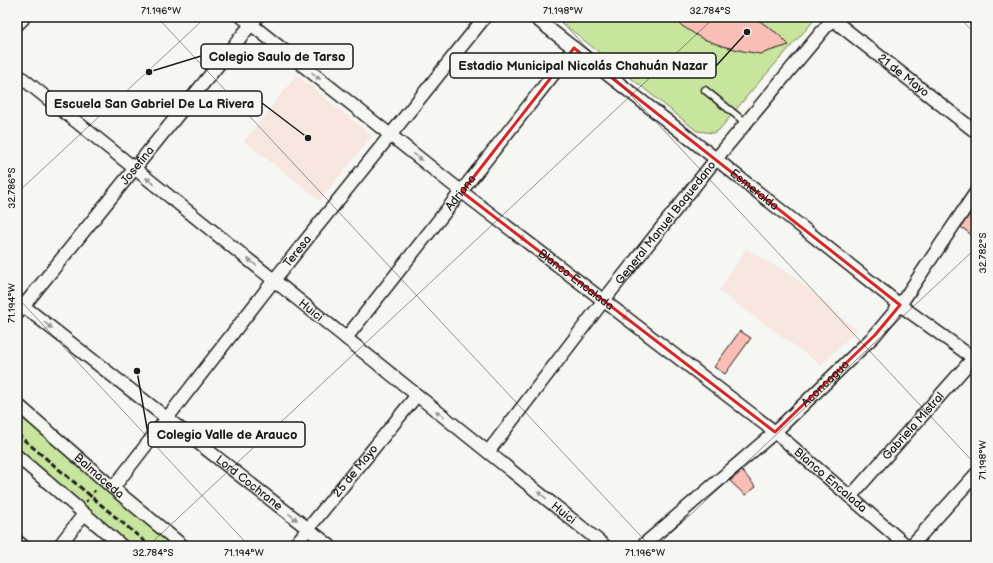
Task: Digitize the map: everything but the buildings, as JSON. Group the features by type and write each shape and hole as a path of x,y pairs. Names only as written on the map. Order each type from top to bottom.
{"main road":[{"path":"17,20 20,17"}],"street":[{"name":"Teresa","path":"113,488 274,280 485,17"},
{"name":"Esmeralda","path":"534,17 900,305 975,357"},
{"name":"General Manuel Baquedano","path":"488,452 604,300 716,159 833,18"},
{"name":"21 de Mayo","path":"833,18 976,132"},
{"name":"Blanco Encalada","path":"250,20 462,192 775,432 907,546"},
{"name":"Josefina","path":"19,307 135,168 250,20"},
{"name":"Adriana","path":"346,338 574,48"},
{"name":"Huici","path":"17,74 605,546"},
{"name":"Aconcagua","path":"642,546 775,432 875,335 900,305 976,192"},
{"name":"Lord Cochrane","path":"19,307 168,418 330,546"},
{"name":"Gabriela Mistral","path":"850,497 975,357"},
{"name":"25 de Mayo","path":"294,546 417,395"},
{"name":"Balmaceda","path":"17,404 113,488 183,546"},
{"path":"17,456 122,546"},
{"path":"911,546 976,474"},
{"path":"59,546 84,514"},
{"path":"17,541 23,546"}],"lane":[{"path":"705,90 746,123"}],"highlighted area":[{"path":"574,48 900,305 875,335 775,432 462,192"}],"shaded area":[{"path":"297,75 372,136 320,200 244,141"},
{"path":"746,249 796,278 857,330 821,365 719,291"}],"green space":[{"path":"555,17 817,17 719,130 714,133 697,131"},
{"path":"17,412 177,546 131,546 17,450"}],"railway":[{"path":"17,434 150,546"}],"place":[{"name":"Estadio Municipal Nicolás Chahuán Nazar","path":"747,32"},
{"name":"Colegio Saulo de Tarso","path":"149,72"},
{"name":"Escuela San Gabriel De La Rivera","path":"308,138"},
{"name":"Colegio Valle de Arauco","path":"137,371"}]}
